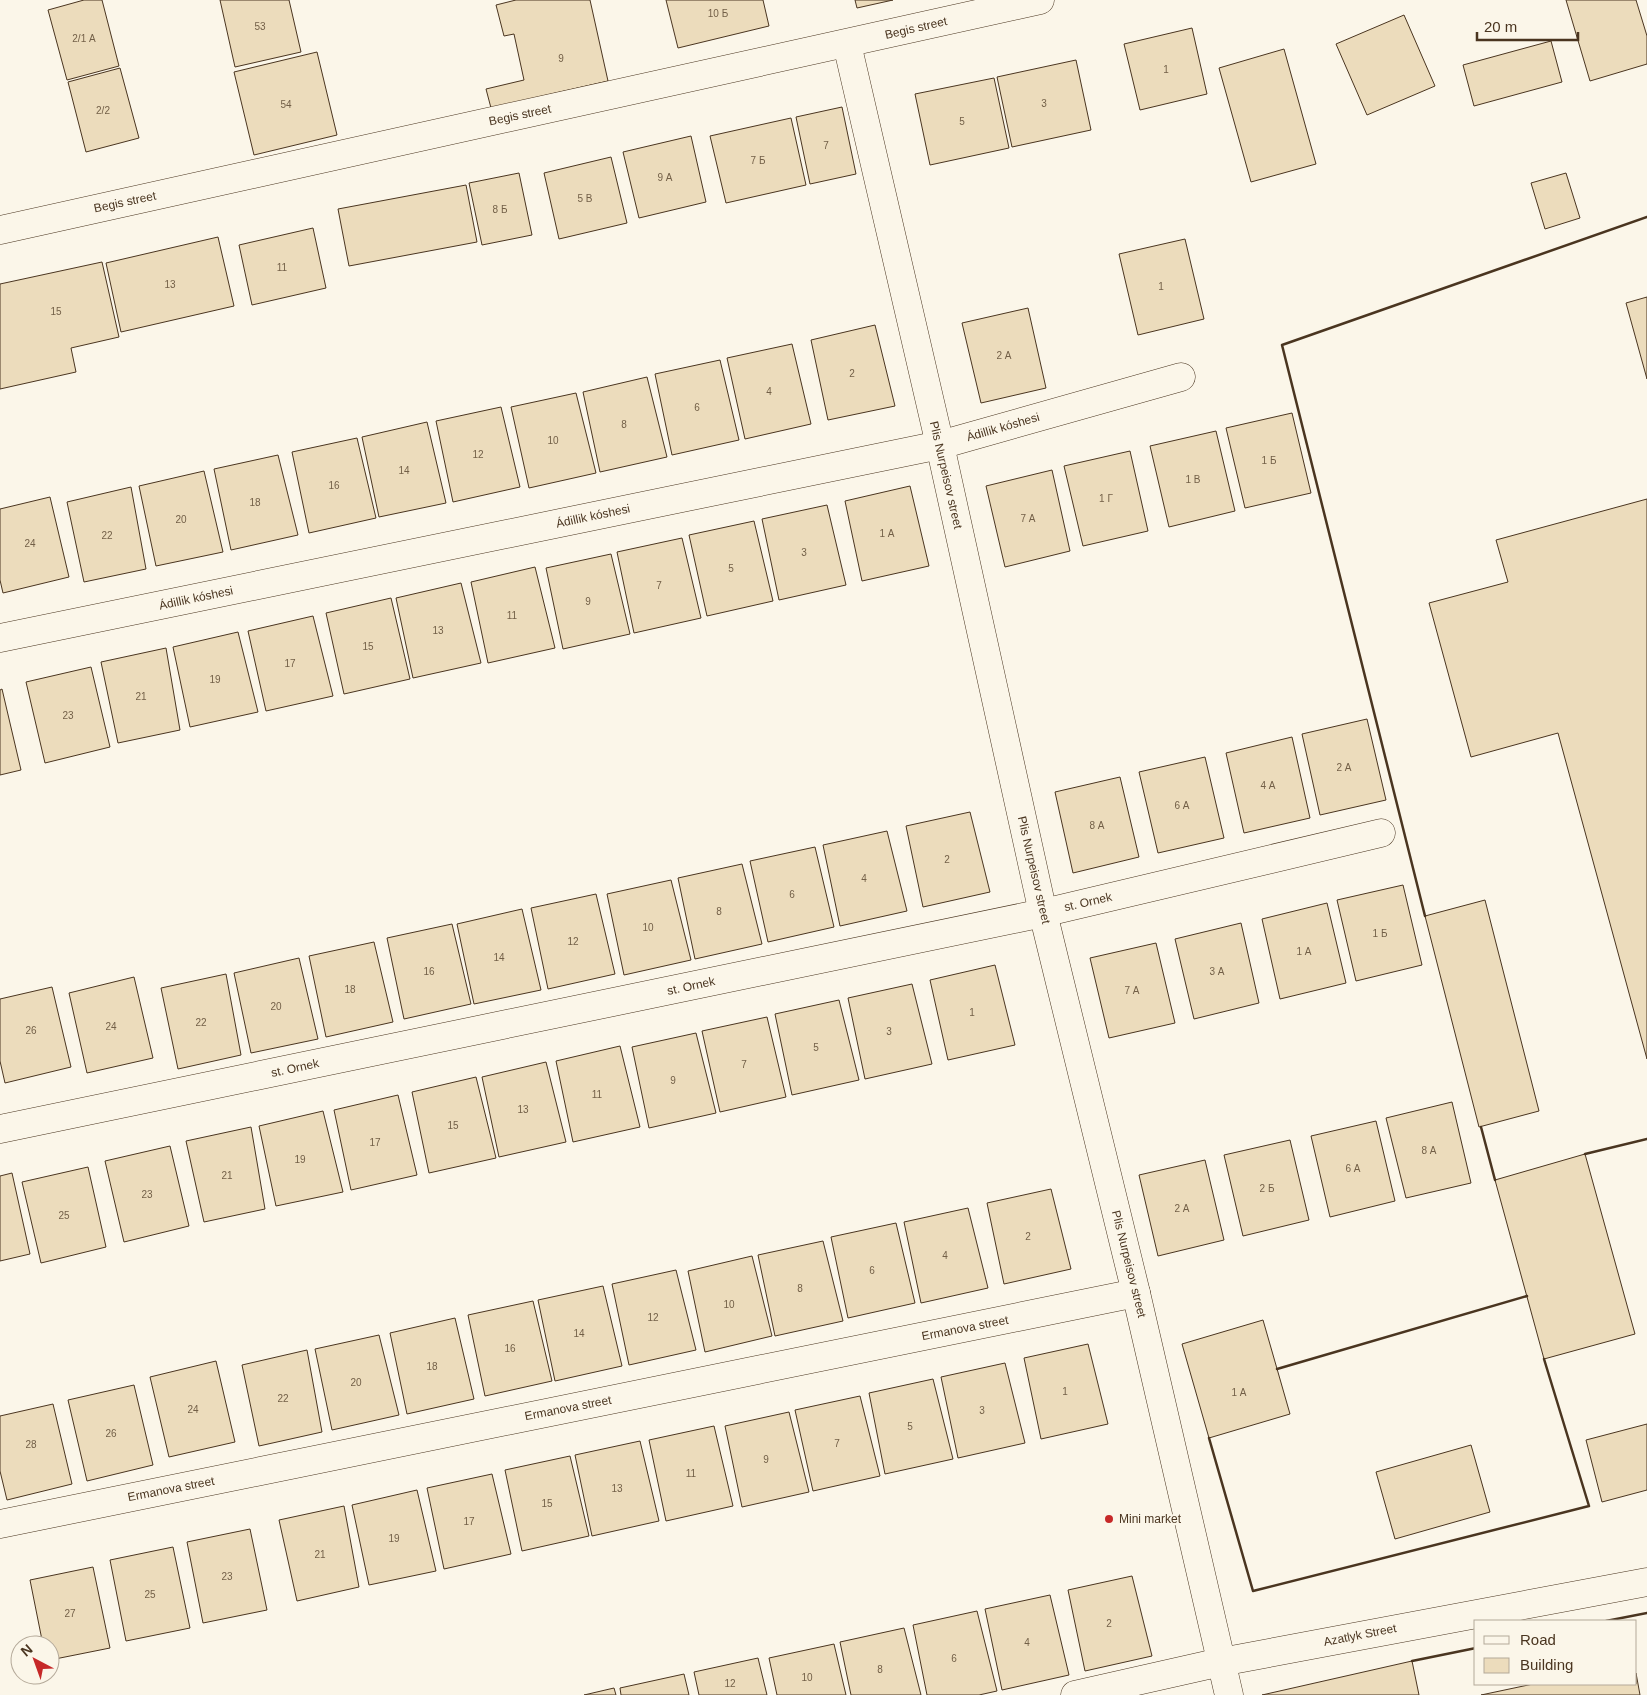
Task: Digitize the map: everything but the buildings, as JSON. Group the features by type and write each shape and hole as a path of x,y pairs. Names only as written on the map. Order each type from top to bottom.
{"street":[{"name":"Begis street","path":"0,230 1040,0"},
{"name":"Plis Nurpeisov street","path":"847,44 940,444 1043,913 1136,1293 1229,1695"},
{"name":"Ádillik kóshesi","path":"0,638 940,444 1181,377"},
{"name":"st. Ornek","path":"0,1129 1043,913 1381,833"},
{"name":"Ermanova street","path":"0,1524 1136,1293"},
{"name":"Azatlyk Street","path":"1075,1695 1221,1662 1647,1582"}],"wall":[{"path":"1425,916 1282,345 1647,217"},
{"path":"1481,1127 1495,1180"},
{"path":"1585,1154 1647,1139"},
{"path":"1277,1369 1527,1296"},
{"path":"1209,1438 1253,1591 1589,1506 1544,1359"},
{"path":"1611,1620 1647,1613"},
{"path":"1412,1661 1474,1648"}],"place":[{"name":"Mini market","path":"1109,1519"}]}
